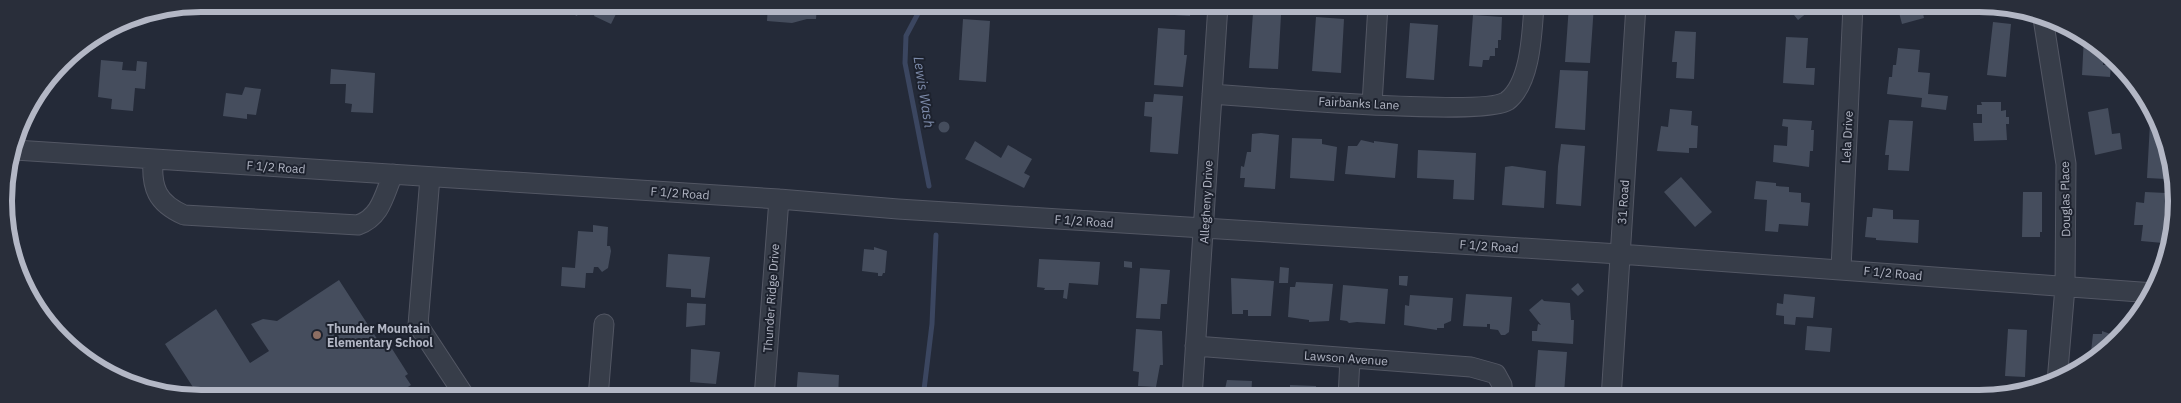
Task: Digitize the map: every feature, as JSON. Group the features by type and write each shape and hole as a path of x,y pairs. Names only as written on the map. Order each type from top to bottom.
{"street":[{"name":"Allegheny Drive","path":"1192,390 1205,228 1218,12"},
{"path":"1372,104 1378,12"},
{"name":"Fairbanks Lane","path":"1212,94 1461,108 1505,102 1516,92 1531,52 1534,12"},
{"name":"31 Road","path":"1611,390 1636,12"},
{"name":"Lela Drive","path":"1841,269 1853,12"},
{"name":"Douglas Place","path":"2044,24 2066,164 2066,287 2058,373"},
{"name":"F 1/2 Road","path":"20,150 779,199 898,209 1619,254 2145,292"},
{"path":"153,159 152,173 159,198 168,208 184,215 358,225 370,221 376,213 393,174"},
{"path":"430,176 418,325 461,390"},
{"name":"Thunder Ridge Drive","path":"765,390 779,199"},
{"path":"599,390 604,324"},
{"name":"Lawson Avenue","path":"1195,346 1471,367 1496,374 1502,390"},
{"path":"1348,390 1350,358"}],"building":[{"path":"569,12 579,12 577,16"},
{"path":"596,12 617,12 611,24 594,16"},
{"path":"768,12 817,12 816,19 792,23 767,21"},
{"path":"1159,12 1190,12 1190,16 1159,14"},
{"path":"1569,12 1594,12 1590,63 1565,62"},
{"path":"1797,12 1808,12 1798,20 1794,15"},
{"path":"1899,12 1923,12 1924,18 1902,24"},
{"path":"1253,13 1281,15 1278,69 1249,68"},
{"path":"1473,15 1502,17 1501,40 1498,40 1498,48 1495,48 1495,56 1490,56 1489,60 1483,60 1482,67 1469,66"},
{"path":"1316,17 1344,19 1341,73 1312,71"},
{"path":"963,19 990,21 986,82 959,80"},
{"path":"1993,22 2011,24 2006,77 1987,75"},
{"path":"1410,23 1438,25 1434,80 1406,78"},
{"path":"1158,28 1185,30 1184,55 1187,55 1183,87 1154,85"},
{"path":"1675,31 1696,32 1694,79 1676,78 1677,62 1672,62"},
{"path":"1786,37 1808,38 1806,68 1815,68 1814,85 1783,83"},
{"path":"2084,43 2104,59 2103,65 2111,66 2110,77 2082,75"},
{"path":"1898,48 1920,50 1918,72 1930,73 1928,94 1948,96 1946,110 1921,107 1922,98 1887,94 1889,77 1892,77 1893,65 1896,65"},
{"path":"101,60 123,62 122,70 136,71 137,61 147,62 145,89 135,88 133,111 111,109 112,99 98,97"},
{"path":"331,69 375,73 373,113 351,112 352,104 345,103 346,84 330,84"},
{"path":"1560,70 1588,71 1585,130 1555,128"},
{"path":"245,87 261,89 256,115 247,114 247,119 223,116 226,93 242,95"},
{"path":"1154,94 1183,96 1178,154 1150,152 1152,117 1144,116 1145,102 1153,102"},
{"path":"1981,102 2001,102 2001,111 2006,110 2006,117 2009,117 2009,124 2006,124 2007,140 1974,141 1973,123 1982,123 1982,114 1977,114 1977,105 1982,105"},
{"path":"2108,108 2112,134 2120,133 2122,149 2095,155 2088,112"},
{"path":"1670,109 1692,111 1691,125 1698,126 1697,148 1689,148 1689,153 1657,151 1661,126 1668,127"},
{"path":"1783,119 1812,121 1811,130 1814,130 1813,151 1810,151 1809,167 1773,162 1774,145 1787,146 1788,127 1782,126"},
{"path":"1889,120 1913,121 1909,171 1888,170 1889,155 1885,155"},
{"path":"944,121 950,127 944,133 938,127"},
{"path":"2151,123 2162,153 2166,174 2166,179 2147,178"},
{"path":"1252,134 1279,135 1275,189 1244,187 1245,178 1240,178 1241,166 1244,167 1247,152 1251,152"},
{"path":"1292,138 1322,139 1322,144 1337,147 1334,181 1290,178"},
{"path":"1361,140 1374,143 1374,141 1398,144 1395,178 1345,174 1348,146 1357,146"},
{"path":"975,141 1001,158 1008,145 1032,159 1024,173 1030,176 1024,188 965,159"},
{"path":"1561,144 1585,146 1581,206 1556,204"},
{"path":"1418,150 1476,153 1474,200 1453,199 1454,180 1417,178"},
{"path":"1512,166 1546,171 1544,208 1502,205 1505,167"},
{"path":"1681,177 1712,212 1695,227 1664,192"},
{"path":"1756,181 1776,183 1776,186 1789,187 1789,192 1801,193 1801,202 1810,203 1808,226 1779,224 1778,232 1765,231 1767,200 1754,199"},
{"path":"2023,192 2042,192 2042,232 2040,232 2040,237 2022,237"},
{"path":"2145,192 2166,193 2163,243 2141,241 2143,225 2134,225 2136,202 2144,203"},
{"path":"1873,208 1893,210 1893,219 1919,220 1918,243 1876,240 1876,238 1865,237 1867,217 1872,217"},
{"path":"593,225 608,227 607,246 610,246 611,251 608,268 602,272 598,267 594,267 593,273 586,273 585,288 561,286 562,267 575,268 578,231 593,232"},
{"path":"874,247 887,251 885,273 882,276 878,276 878,273 862,271 864,249 874,250"},
{"path":"668,254 710,257 705,298 691,297 691,289 666,287"},
{"path":"1039,259 1100,262 1098,285 1069,283 1067,299 1063,298 1064,290 1044,290 1045,288 1037,287"},
{"path":"1124,261 1132,262 1132,268 1124,267"},
{"path":"1280,267 1289,268 1288,283 1279,283"},
{"path":"1140,268 1170,270 1167,304 1161,304 1160,319 1136,318"},
{"path":"1399,276 1408,276 1407,286 1399,285"},
{"path":"1231,278 1274,281 1271,316 1248,316 1248,310 1243,310 1243,314 1232,314"},
{"name":"Thunder Mountain Elementary School","path":"339,280 383,348 389,344 408,374 405,376 411,385 403,390 195,390 165,344 216,309 250,363 269,351 251,324 263,319 277,321"},
{"path":"1296,282 1333,284 1329,321 1309,322 1309,320 1288,317 1290,287 1295,287"},
{"path":"1578,283 1584,291 1578,296 1571,289"},
{"path":"1343,285 1388,289 1385,324 1349,323 1340,320"},
{"path":"1466,294 1512,297 1509,332 1501,335 1498,330 1490,329 1490,324 1487,324 1487,327 1463,326"},
{"path":"1784,294 1815,297 1813,318 1796,317 1795,325 1784,324 1784,316 1776,315 1777,303 1783,304"},
{"path":"1410,295 1453,298 1451,321 1444,324 1444,328 1437,328 1437,330 1404,325 1405,305 1409,306"},
{"path":"1542,299 1544,301 1570,303 1571,320 1574,320 1573,344 1532,341 1532,331 1537,331 1538,324 1541,325 1529,310"},
{"path":"687,303 706,304 705,325 686,327"},
{"path":"1807,326 1832,328 1830,352 1805,350"},
{"path":"1136,329 1162,331 1163,365 1160,365 1156,387 1138,386 1139,372 1133,371"},
{"path":"2008,329 2027,330 2025,377 2005,376"},
{"path":"2102,331 2113,335 2091,354 2093,334 2102,334"},
{"path":"691,349 720,352 716,384 690,382"},
{"path":"1538,350 1567,352 1564,390 1539,390 1539,388 1535,388"},
{"path":"798,372 839,375 838,390 797,390"},
{"path":"1227,380 1252,381 1251,390 1225,390"},
{"path":"1290,385 1316,386 1316,390 1290,390"}],"waterway":[{"name":"Lewis Wash","path":"919,12 906,36 905,63 929,186"},
{"name":"Lewis Wash","path":"924,390 932,324 936,235"}],"place":[{"name":"Thunder Mountain Elementary School","path":"317,335"}]}
